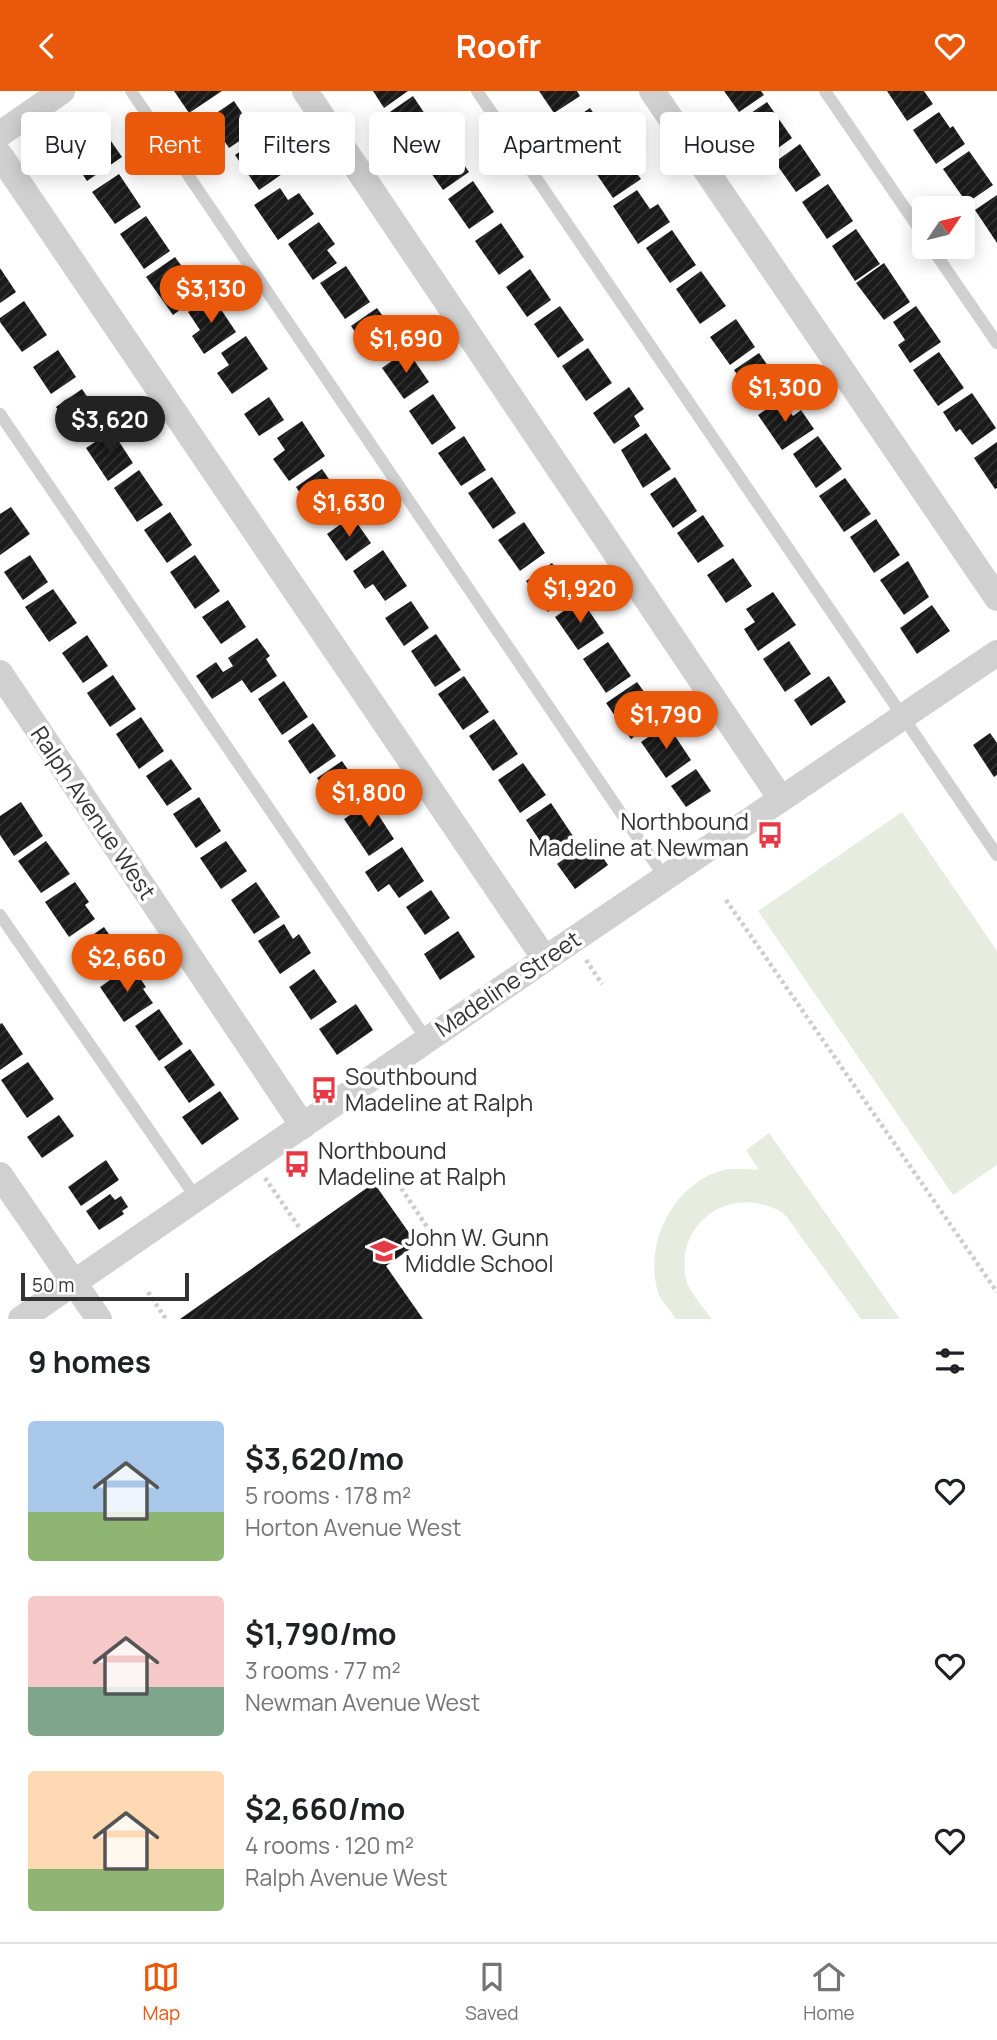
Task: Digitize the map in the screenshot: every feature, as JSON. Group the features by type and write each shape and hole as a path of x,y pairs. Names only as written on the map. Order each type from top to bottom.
{"street":[{"path":"0,134 62,91"},
{"path":"304,91 780,799"},
{"path":"652,91 997,599"},
{"path":"0,155 545,959"},
{"name":"Madeline Street","path":"20,1319 427,1039 997,653"},
{"name":"Ralph Avenue West","path":"0,673 303,1126"},
{"path":"0,1174 99,1319"}],"lane":[{"path":"131,91 665,878"},
{"path":"477,91 997,855"},
{"path":"825,91 912,218"},
{"path":"940,259 997,343"},
{"path":"0,414 427,1039"},
{"path":"0,915 197,1199"}],"path":[{"path":"726,900 997,1292"},
{"path":"581,953 601,984"},
{"path":"370,1142 440,1245"},
{"path":"253,1161 299,1227"},
{"path":"148,1292 166,1319"}],"shaded area":[{"path":"902,812 997,951 997,1165 953,1195 758,911"},
{"path":"769,1133 900,1319 861,1319 781,1212 762,1204 744,1202 726,1205 711,1213 698,1225 689,1240 685,1259 686,1279 693,1294 712,1319 676,1319 664,1302 658,1292 655,1256 658,1238 674,1205 686,1191 717,1172 732,1169 759,1170 746,1150"}],"building":[{"path":"174,91 222,91 190,112"},
{"path":"373,91 408,91 384,108"},
{"path":"539,91 577,91 580,96 553,112"},
{"path":"724,91 761,91 764,95 739,112"},
{"path":"887,91 924,91 933,104 907,121"},
{"path":"413,96 424,112 390,112"},
{"path":"234,101 241,112 239,112 239,141 229,148 225,142 225,112 218,112"},
{"path":"767,102 774,112 753,112"},
{"path":"939,112 965,144 936,164 913,130"},
{"path":"779,119 792,138 779,147"},
{"path":"111,141 122,157 111,165"},
{"path":"800,144 821,175 796,192 779,168 779,159"},
{"path":"969,151 993,185 975,197 962,196 943,169"},
{"path":"119,174 141,207 115,224 92,192"},
{"path":"83,175 96,175 87,181"},
{"path":"249,175 281,175 259,190"},
{"path":"433,175 465,175 443,190"},
{"path":"597,175 638,175 641,179 613,198"},
{"path":"473,181 494,212 469,229 448,199"},
{"path":"828,184 853,221 827,239 802,202"},
{"path":"280,188 288,200 299,193 314,214 278,240 254,205"},
{"path":"637,190 650,209 658,204 670,222 638,244 613,206"},
{"path":"997,195 997,243 975,210"},
{"path":"146,216 170,251 144,269 120,234"},
{"path":"319,222 335,244 327,250 337,263 313,280 288,244"},
{"path":"501,223 524,257 499,275 475,241"},
{"path":"856,229 880,264 855,281 832,246"},
{"path":"672,230 696,265 670,283 646,248"},
{"path":"175,257 202,294 173,315 146,277"},
{"path":"884,263 910,302 884,320 856,283"},
{"path":"346,266 370,302 345,319 320,283"},
{"path":"0,268 16,292 0,303"},
{"path":"530,269 551,300 527,317 506,287"},
{"path":"701,271 726,306 700,324 676,289"},
{"path":"212,296 236,332 204,354 192,336 200,330 188,312"},
{"path":"24,301 47,335 22,352 0,322 0,318"},
{"path":"560,306 584,340 558,358 534,324"},
{"path":"916,306 941,342 910,363 898,345 905,340 893,322"},
{"path":"377,308 402,343 375,361 351,326"},
{"path":"736,319 755,347 730,365 710,337"},
{"path":"246,336 268,369 232,394 217,373 229,365 221,353"},
{"path":"588,348 612,383 586,401 562,366"},
{"path":"58,350 76,377 51,394 33,367"},
{"path":"407,350 429,382 404,399 382,368"},
{"path":"939,352 964,388 938,406 913,370"},
{"path":"759,353 781,385 756,402 734,370"},
{"path":"629,387 644,409 634,416 640,426 614,444 593,413"},
{"path":"82,389 104,422 78,440 56,407"},
{"path":"972,393 996,428 972,445 960,429 956,432 943,412"},
{"path":"433,394 456,428 432,445 409,411"},
{"path":"269,397 284,420 259,436 244,414"},
{"path":"781,399 793,416 801,410 814,429 782,450 758,415"},
{"path":"302,421 325,456 289,481 273,459 285,450 277,438"},
{"path":"112,431 133,463 108,481 86,448"},
{"path":"646,433 671,469 643,488 621,450"},
{"path":"464,436 486,470 461,486 438,453"},
{"path":"818,436 842,469 816,488 793,454"},
{"path":"997,442 997,488 995,489 974,458"},
{"path":"322,469 346,504 320,522 296,487"},
{"path":"139,470 163,505 137,522 114,488"},
{"path":"492,477 516,513 493,529 468,493"},
{"path":"675,477 697,511 673,528 650,494"},
{"path":"845,478 871,514 844,532 819,496"},
{"path":"11,507 30,534 0,555 0,514"},
{"path":"170,512 192,545 167,563 144,530"},
{"path":"703,515 724,546 698,563 677,533"},
{"path":"352,516 371,543 346,561 327,534"},
{"path":"876,519 900,555 874,573 850,537"},
{"path":"524,522 545,553 520,571 498,540"},
{"path":"383,550 407,586 385,601 373,584 365,589 353,571"},
{"path":"30,555 48,582 23,600 4,572"},
{"path":"195,555 220,591 195,609 170,572"},
{"path":"733,558 752,586 726,603 707,575"},
{"path":"908,561 929,597 904,615 880,580"},
{"path":"552,563 574,594 548,612 526,581"},
{"path":"53,589 77,623 49,642 25,607"},
{"path":"773,592 796,625 758,651 744,629 755,622 746,609"},
{"path":"581,599 604,633 578,650 555,617"},
{"path":"228,600 246,627 221,644 202,617"},
{"path":"411,601 429,628 404,646 385,618"},
{"path":"932,605 950,631 917,654 900,628"},
{"path":"436,634 461,670 435,687 411,651"},
{"path":"87,635 108,666 83,683 62,653"},
{"path":"257,638 270,656 266,659 277,676 251,693 242,680 212,699 196,676 216,662 223,672 233,666 228,658"},
{"path":"789,641 811,674 785,692 763,659"},
{"path":"608,642 631,676 606,693 583,659"},
{"path":"113,675 136,709 110,727 87,693"},
{"path":"464,676 489,712 463,730 438,694"},
{"path":"829,676 846,702 811,726 794,700"},
{"path":"284,681 308,717 282,735 258,699"},
{"path":"637,682 650,700 641,706 654,723 631,739 606,703"},
{"path":"141,717 164,751 139,769 116,734"},
{"path":"494,719 518,754 493,771 469,736"},
{"path":"313,723 336,756 310,774 288,741"},
{"path":"667,724 691,760 666,778 641,742"},
{"path":"990,733 997,743 997,775 994,777 973,745"},
{"path":"171,759 192,789 167,806 146,776"},
{"path":"342,761 366,796 340,813 317,778"},
{"path":"523,763 546,795 520,813 498,780"},
{"path":"696,769 711,791 686,807 671,786"},
{"path":"199,797 221,831 196,848 173,814"},
{"path":"21,802 43,836 14,856 0,835 0,816"},
{"path":"370,802 394,839 369,856 344,819"},
{"path":"551,803 575,839 550,856 526,820"},
{"path":"591,840 608,865 575,889 557,864"},
{"path":"46,841 70,874 41,893 18,861"},
{"path":"226,841 247,871 221,889 200,858"},
{"path":"402,847 424,881 399,898 389,884 378,892 365,872"},
{"path":"75,882 89,902 85,905 95,919 69,937 45,902"},
{"path":"256,882 280,917 254,934 231,900"},
{"path":"431,890 450,918 425,935 406,907"},
{"path":"284,924 293,939 299,934 311,953 280,974 258,941"},
{"path":"104,927 126,959 96,980 74,948"},
{"path":"458,931 475,957 440,980 424,954"},
{"path":"131,965 153,1003 124,1022 100,987"},
{"path":"314,969 337,1002 311,1020 289,987"},
{"path":"356,1004 373,1030 337,1055 319,1029"},
{"path":"159,1009 183,1044 159,1061 135,1026"},
{"path":"2,1023 23,1054 0,1070 0,1024"},
{"path":"190,1049 215,1085 189,1103 164,1067"},
{"path":"28,1062 54,1099 27,1118 1,1080"},
{"path":"220,1091 239,1119 202,1145 182,1117"},
{"path":"59,1115 74,1136 42,1158 27,1137"},
{"path":"106,1160 119,1180 81,1206 68,1187"},
{"path":"374,1183 417,1244 386,1266 423,1319 180,1319"},
{"path":"110,1194 115,1200 121,1196 128,1207 122,1211 124,1214 99,1230 86,1211"}],"place":[{"name":"Northbound Madeline at Newman","path":"770,835"},
{"name":"Southbound Madeline at Ralph","path":"324,1090"},
{"name":"Northbound Madeline at Ralph","path":"297,1164"},
{"name":"John W. Gunn Middle School","path":"384,1251"}]}
